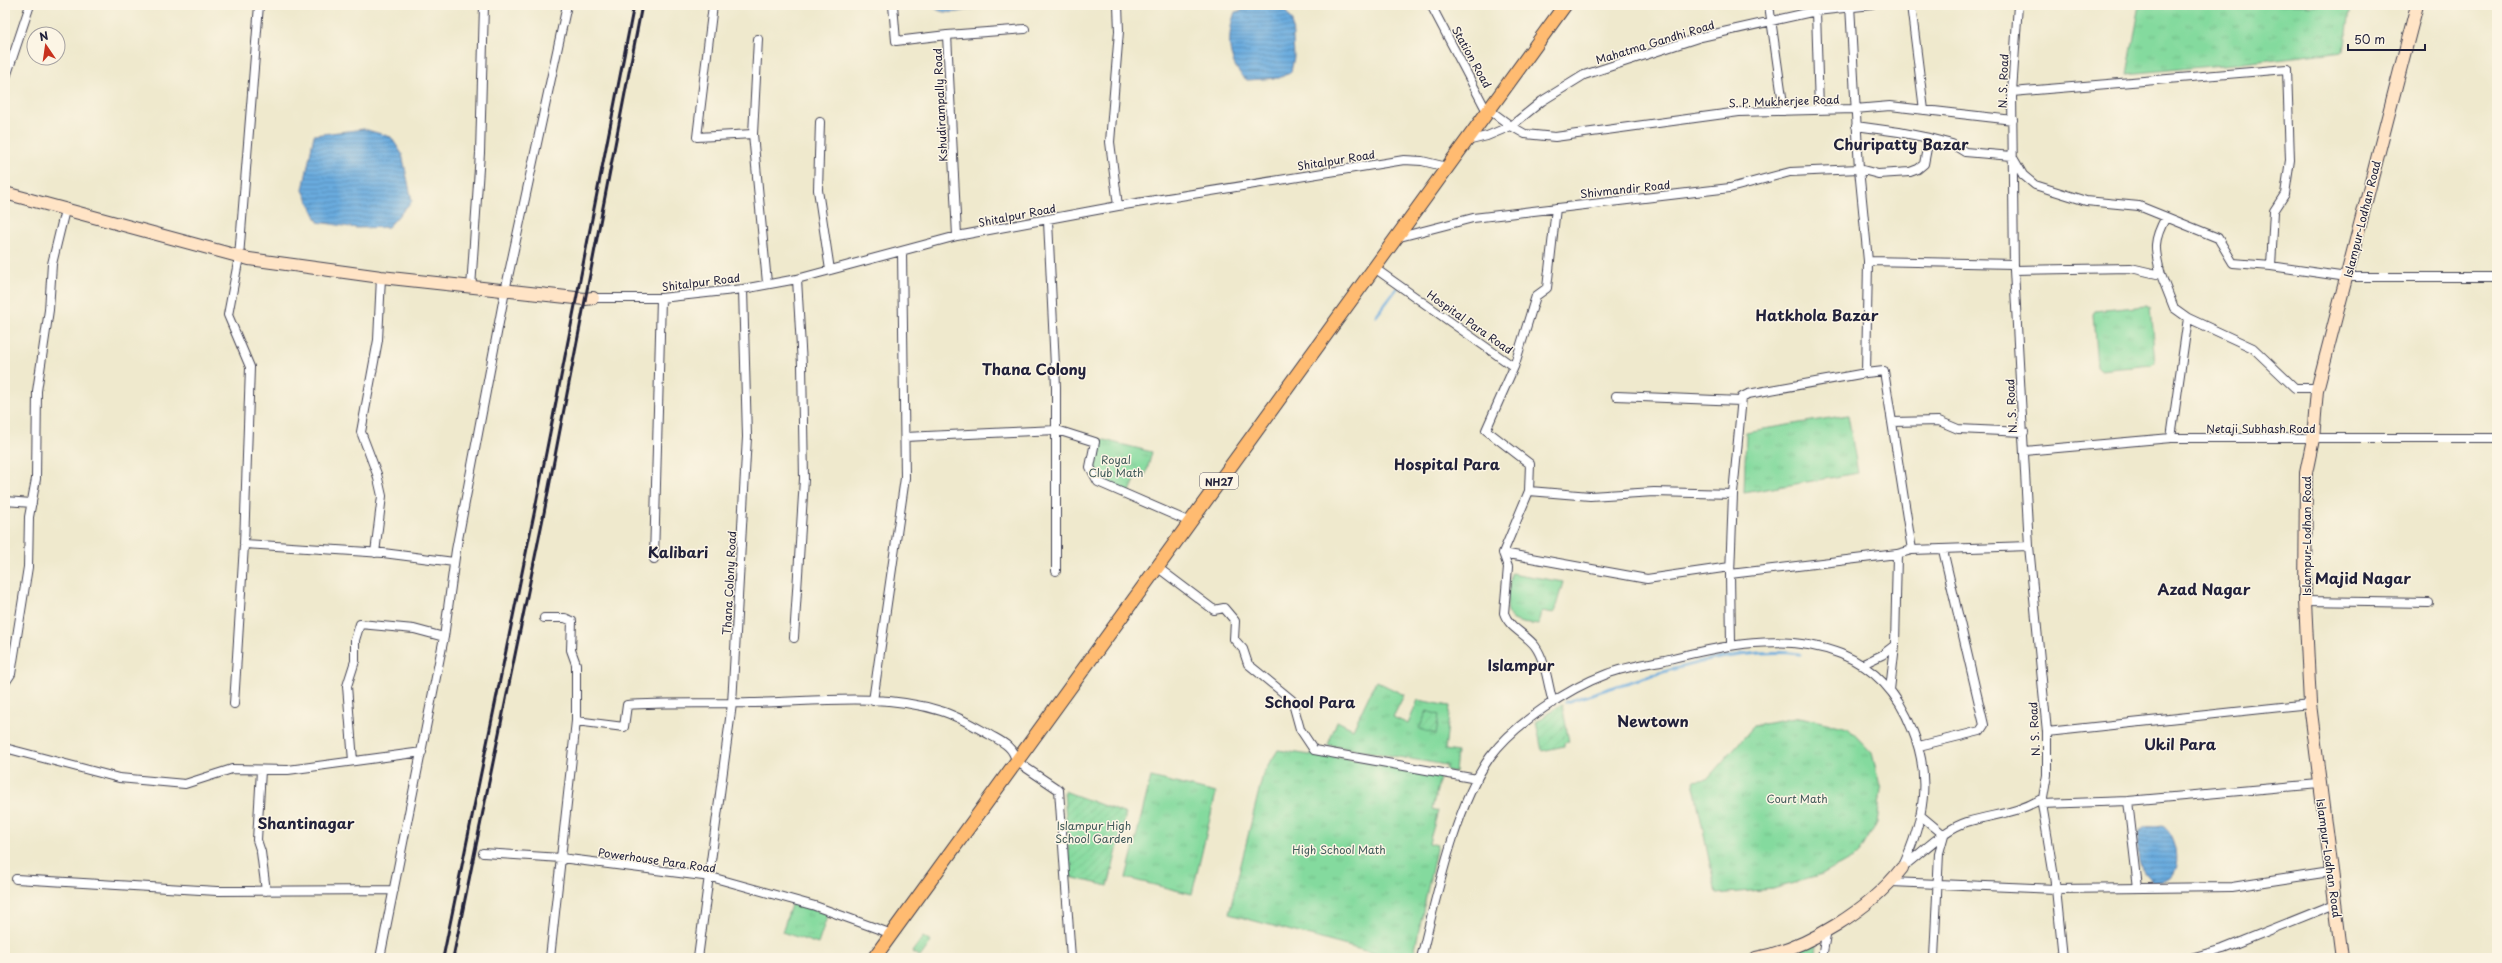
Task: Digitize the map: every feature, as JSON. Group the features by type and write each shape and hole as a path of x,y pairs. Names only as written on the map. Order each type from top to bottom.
{"main road":[{"name":"NH27","path":"874,958 1190,522 1373,266 1565,5"},
{"name":"Islampur-Lodhan Road","path":"2342,958 2310,704 2305,600 2306,474 2313,439 2318,388 2417,5"},
{"path":"5,193 239,257 381,278 585,299 593,298"},
{"path":"1756,958 1784,956 1862,907 1891,882 1902,868"}],"street":[{"path":"5,80 30,5"},
{"path":"234,704 244,544 250,367 228,315 239,257 259,5"},
{"path":"471,288 480,153 484,5"},
{"path":"380,958 444,636 454,562 505,291 567,5"},
{"path":"713,5 697,138 753,134"},
{"name":"Kshudirampally Road","path":"893,5 896,41 947,35 957,236"},
{"path":"1118,5 1119,31 1110,142 1118,206"},
{"name":"Station Road","path":"1431,5 1482,98 1484,106 1489,109"},
{"path":"1769,5 1784,110"},
{"name":"Mahatma Gandhi Road","path":"1466,141 1487,136 1510,126 1542,101 1584,75 1701,37 1816,11 1850,6 1872,5"},
{"path":"1911,5 1924,110"},
{"name":"N. S. Road","path":"2018,5 2012,92 2014,267 2029,546 2047,732 2047,775 2042,801 2056,889 2063,958"},
{"path":"1850,6 1859,170 1868,261 1866,373"},
{"path":"1816,11 1819,110"},
{"path":"947,35 1026,29"},
{"path":"758,38 753,134 766,283"},
{"path":"2012,92 2287,69 2290,160 2285,194 2274,211 2272,266"},
{"name":"S. P. Mukherjee Road","path":"1510,126 1525,134 1555,137 1739,112 1855,109 1890,106 2012,120"},
{"path":"1489,109 1510,126"},
{"path":"820,122 818,190 830,270"},
{"path":"1856,126 1929,138 1952,144 1965,152 2012,156 2023,175 2035,185 2086,201 2139,206 2218,238 2233,263 2272,266 2347,277 2497,277"},
{"name":"Shivmandir Road","path":"1394,239 1473,218 1730,188 1790,172 1859,170 1878,174 1910,172 1918,169 1924,164 1929,138"},
{"name":"Shitalpur Road","path":"593,298 661,298 743,289 766,283 797,279 957,236 1048,221 1118,206 1404,160 1422,161 1447,167"},
{"path":"1514,366 1536,296 1547,288 1556,208"},
{"path":"5,683 11,674 28,567 29,518 36,479 36,390 48,310 52,264 65,210"},
{"path":"2166,217 2156,235 2155,253 2161,275 2174,308 2188,318 2253,348 2295,388 2318,388"},
{"path":"1048,221 1057,430 1056,571"},
{"path":"873,701 905,478 902,252"},
{"path":"1868,261 2014,267 2131,268 2161,275"},
{"name":"Hospital Para Road","path":"1373,266 1514,366 1486,430 1530,464 1529,491 1503,553"},
{"path":"375,553 382,496 377,474 361,432 378,340 381,278"},
{"path":"794,638 804,479 802,365 797,279"},
{"name":"Thana Colony Road","path":"698,958 711,877 732,704 746,437 743,289"},
{"path":"654,559 661,298"},
{"path":"2171,438 2188,318"},
{"path":"1616,396 1740,401 1748,394 1884,371 1912,550"},
{"path":"1731,644 1730,570 1733,494 1740,401"},
{"path":"1892,422 1939,421 1958,429 2024,432"},
{"path":"905,437 1057,430 1095,442 1090,467 1098,482 1190,522"},
{"name":"Netaji Subhash Road","path":"2025,451 2171,438 2497,438"},
{"path":"1529,491 1590,496 1654,492 1733,494"},
{"path":"5,501 32,503"},
{"path":"244,544 375,553 454,562"},
{"path":"1553,703 1539,653 1530,641 1506,619 1504,613 1508,567 1503,553 1647,579 1897,554 1912,550 2029,546"},
{"path":"1919,746 1980,731 1984,725 1943,550"},
{"path":"1890,690 1895,645 1897,554"},
{"path":"1157,567 1214,610 1224,608 1235,621 1234,639 1243,649 1248,664 1292,700 1300,729 1314,750 1477,779"},
{"path":"2305,600 2429,603"},
{"path":"544,618 565,618 572,621 571,650 576,664 576,721 550,958"},
{"path":"353,761 347,686 355,661 355,640 360,624 414,629 444,636"},
{"path":"1421,958 1459,822 1477,779 1491,757 1514,732 1553,703 1594,680 1614,671 1731,644 1774,642 1806,645 1841,654 1861,665 1878,677 1904,708 1919,746 1925,774 1920,815 1915,839 1902,868"},
{"path":"1861,665 1882,655 1895,645"},
{"path":"576,721 624,727 627,705 664,703 732,704 873,701 917,706 941,711 965,721 1007,744 1014,751 1016,761 1059,790 1071,958"},
{"path":"2047,732 2310,704"},
{"path":"5,748 119,778 185,784 232,769 288,770 422,752"},
{"path":"261,770 257,840 261,852 266,891"},
{"path":"1902,868 1944,835 1966,822 2024,810 2042,801 2128,801 2320,784"},
{"path":"2128,801 2138,888"},
{"path":"1920,815 1944,835"},
{"path":"1934,958 1939,883 1939,853 1944,835"},
{"name":"Powerhouse Para Road","path":"483,854 561,858 711,877 815,906 892,934"},
{"path":"1891,882 2056,889 2232,887 2330,872"},
{"path":"16,879 217,891 394,890"},
{"path":"2191,958 2223,949 2335,904"},
{"path":"1822,958 1827,929"},
{"path":"2223,949 2225,958"}],"green space":[{"path":"2140,5 2351,5 2344,51 2243,63 2127,74"},
{"path":"2146,306 2150,308 2155,362 2152,365 2100,370 2097,367 2093,314 2095,311"},
{"path":"1848,415 1858,473 1744,493 1746,432"},
{"name":"Royal Club Math","path":"1100,439 1152,452 1146,474 1138,473 1129,494 1099,480 1094,465"},
{"path":"1511,573 1563,582 1554,613 1542,611 1539,625 1526,624 1514,620 1510,616 1507,598"},
{"path":"1376,681 1404,695 1393,717 1408,724 1418,700 1450,706 1445,750 1457,752 1455,772 1446,770 1446,765 1328,745 1337,721 1353,729"},
{"path":"1562,704 1569,742 1564,743 1564,746 1542,751 1536,722"},
{"path":"1427,711 1439,715 1436,734 1419,729"},
{"name":"Court Math","path":"1800,717 1848,728 1872,753 1881,790 1877,823 1858,855 1822,875 1773,889 1716,894 1693,781 1707,779 1754,726"},
{"name":"High School Math","path":"1278,750 1310,755 1311,752 1441,774 1432,809 1438,811 1429,843 1437,845 1413,958 1391,958 1229,914 1263,774"},
{"path":"1151,777 1216,793 1192,894 1126,878"},
{"name":"Islampur High School Garden","path":"1064,791 1126,814 1108,886 1070,877"},
{"path":"792,902 828,914 818,944 782,932"},
{"path":"923,937 931,942 920,957 912,952"},
{"path":"1817,941 1816,958 1807,958 1799,951"}],"water":[{"path":"933,5 989,5 958,12 943,12"},
{"path":"1258,5 1283,8 1292,20 1294,57 1291,72 1279,78 1247,80 1235,66 1232,58 1230,39 1232,21 1235,12"},
{"path":"364,129 391,137 402,154 412,201 388,227 357,228 318,222 303,190 314,135"},
{"path":"2163,825 2174,840 2177,860 2175,869 2171,876 2163,881 2153,882 2143,871 2140,865 2138,846 2140,831 2145,827"}],"waterway":[{"path":"1376,316 1397,288"},
{"path":"1566,702 1652,675 1712,660 1742,655 1772,653 1800,654"}],"railway":[{"path":"443,958 534,514 634,5"},
{"path":"453,958 543,518 642,5"}],"district":[{"name":"Churipatty Bazar","path":"1901,143"},
{"name":"Hatkhola Bazar","path":"1817,314"},
{"name":"Thana Colony","path":"1034,368"},
{"name":"Hospital Para","path":"1447,463"},
{"name":"Kalibari","path":"678,551"},
{"name":"Majid Nagar","path":"2363,577"},
{"name":"Azad Nagar","path":"2204,588"},
{"name":"Islampur","path":"1521,664"},
{"name":"School Para","path":"1310,701"},
{"name":"Newtown","path":"1653,720"},
{"name":"Ukil Para","path":"2180,743"},
{"name":"Shantinagar","path":"306,822"}]}
